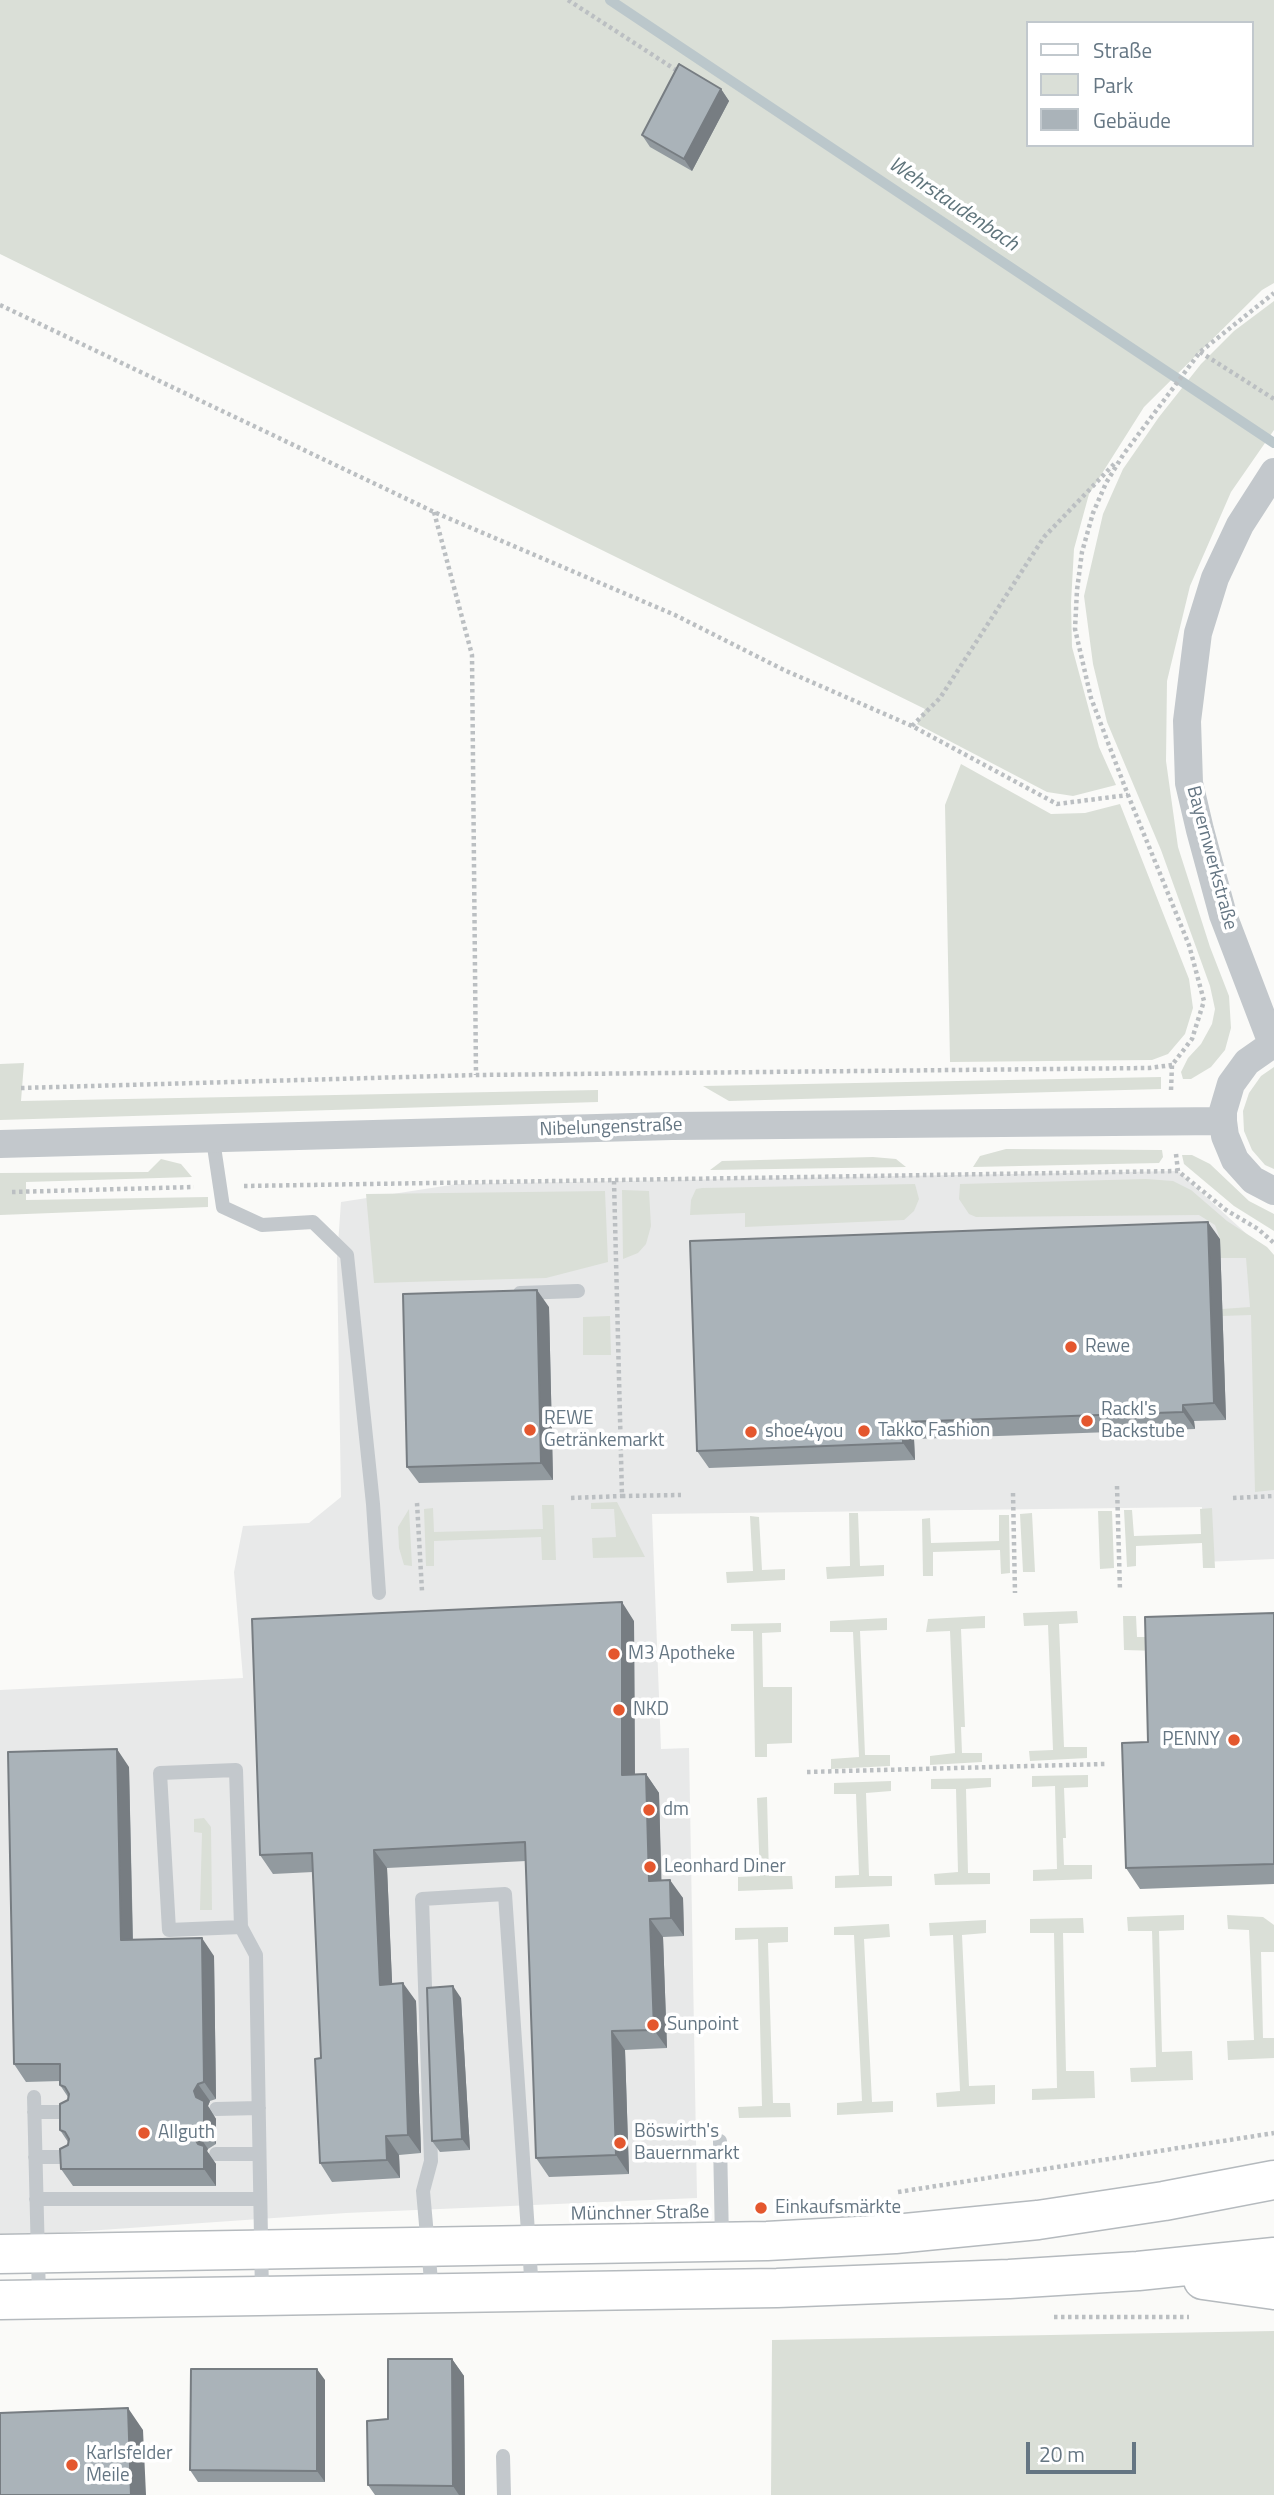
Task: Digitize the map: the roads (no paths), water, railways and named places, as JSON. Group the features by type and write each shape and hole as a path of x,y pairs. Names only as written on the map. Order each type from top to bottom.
{"main road":[{"name":"Münchner Straße","path":"18,2253 722,2242 960,2229 1164,2201 1274,2180"},
{"path":"722,2242 724,2288"},
{"path":"0,2300 532,2292 1009,2279 1138,2271 1274,2257"},
{"path":"1138,2271 1274,2290"}],"street":[{"name":"Bayernwerkstraße","path":"1272,474 1240,526 1215,578 1198,633 1187,721 1189,783 1200,830 1223,915 1274,1046 1247,1062 1231,1084 1223,1111 1225,1136 1235,1160 1253,1180 1274,1191"},
{"name":"Nibelungenstraße","path":"0,1144 672,1126 1223,1121"}],"lane":[{"path":"213,1140 223,1207 262,1225 313,1222 347,1255 373,1504 379,1593"},
{"path":"511,1293 578,1291"},
{"path":"241,1927 169,1930 160,1773 236,1770 241,1927 256,1955 262,2296"},
{"path":"432,2294 424,2191 431,2161 422,1899 505,1894 532,2292"},
{"path":"39,2300 18,2253 36,2199 34,2105 72,2112"},
{"path":"216,2109 259,2108"},
{"path":"719,2141 722,2242"},
{"path":"216,2154 259,2154"},
{"path":"35,2157 72,2157"},
{"path":"36,2199 260,2199"},
{"path":"503,2456 505,2495"}],"waterway":[{"name":"Wehrstaudenbach","path":"610,0 1274,443"}],"place":[{"name":"Rewe","path":"1071,1347"},
{"name":"Rackl's Backstube","path":"1087,1421"},
{"name":"REWE Getränkemarkt","path":"530,1430"},
{"name":"Takko Fashion","path":"864,1431"},
{"name":"shoe4you","path":"751,1432"},
{"name":"M3 Apotheke","path":"614,1654"},
{"name":"NKD","path":"619,1710"},
{"name":"PENNY","path":"1234,1740"},
{"name":"dm","path":"649,1810"},
{"name":"Leonhard Diner","path":"650,1867"},
{"name":"Sunpoint","path":"653,2025"},
{"name":"Allguth","path":"144,2133"},
{"name":"Böswirth's Bauernmarkt","path":"620,2143"},
{"name":"Einkaufsmärkte","path":"761,2208"},
{"name":"Karlsfelder Meile","path":"72,2465"}]}
